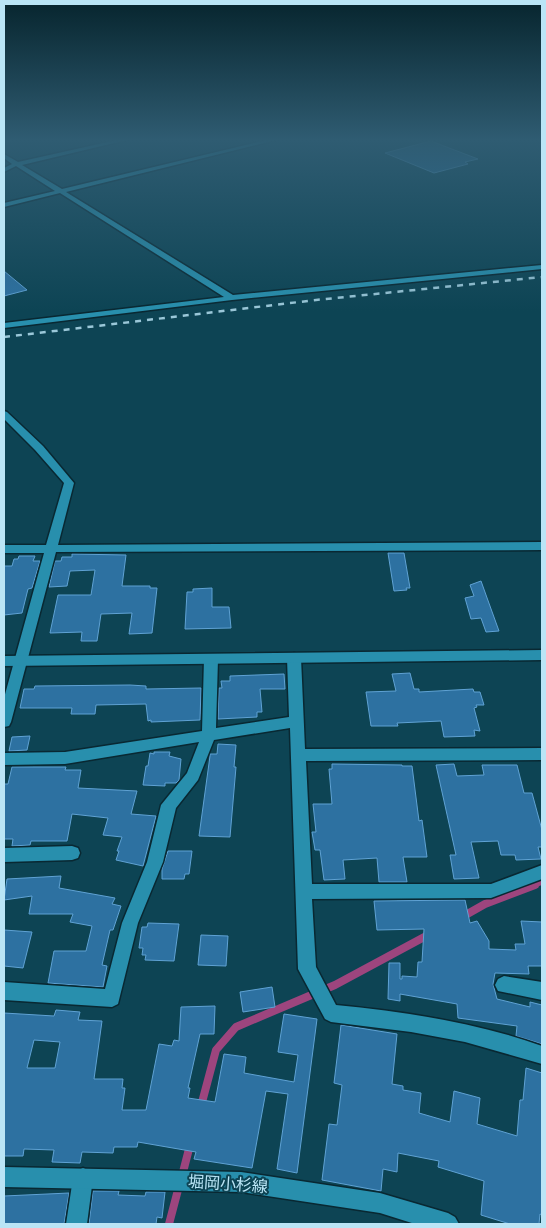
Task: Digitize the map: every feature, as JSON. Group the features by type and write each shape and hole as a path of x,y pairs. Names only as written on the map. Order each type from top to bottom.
{"street":[{"path":"4,205 41,196"},
{"path":"67,196 232,298"},
{"path":"4,326 232,298 542,267"},
{"path":"4,414 39,448 69,483 4,722"},
{"path":"4,549 542,546"},
{"path":"4,661 542,655"},
{"path":"294,658 307,969 331,1013 412,1022 510,1043 542,1055"},
{"path":"4,991 112,998 130,923 155,862 169,805 194,776 209,735 211,659"},
{"path":"4,759 64,758 297,721"},
{"path":"298,755 542,754"},
{"path":"4,855 72,853"},
{"path":"305,892 491,891 542,872"},
{"path":"504,985 542,991"},
{"name":"堀岡小杉線","path":"4,1177 241,1182 380,1203 448,1224"},
{"path":"76,1224 83,1178"}],"building":[{"path":"4,271 27,290 4,296"},
{"path":"388,553 404,553 410,588 406,588 407,590 394,591"},
{"path":"72,554 126,555 122,586 150,586 150,588 157,588 152,633 129,634 132,613 101,614 97,641 81,641 82,632 50,633 58,595 91,595 95,570 70,571 67,586 49,587 55,561 61,561 62,557 72,557"},
{"path":"19,556 35,556 33,561 40,561 32,588 28,589 22,613 4,615 4,566 12,566 14,559 18,559"},
{"path":"481,581 499,631 486,632 481,618 471,619 465,598 474,596 470,585"},
{"path":"212,588 212,607 229,607 231,628 185,629 187,592 193,592 193,589"},
{"path":"410,673 414,689 419,689 419,692 473,689 474,692 480,692 484,705 476,705 477,707 474,708 480,731 474,730 475,736 444,737 441,721 397,723 398,726 371,726 366,692 396,691 392,674"},
{"path":"284,674 285,689 260,689 262,712 257,712 257,717 218,719 219,688 222,688 221,681 230,681 230,676"},
{"path":"35,686 146,686 146,689 201,688 200,720 151,722 151,720 148,721 146,704 96,705 95,714 71,714 72,708 20,708 24,689 34,689"},
{"path":"30,736 27,750 9,751 12,737"},
{"path":"218,744 236,745 230,837 199,836 210,754 217,754"},
{"path":"154,752 170,752 169,756 181,759 179,780 176,783 165,783 165,786 143,785 150,753 154,754"},
{"path":"332,764 412,766 419,821 422,820 427,857 403,857 407,882 379,882 377,858 343,860 345,879 324,880 320,850 315,850 312,832 316,832 313,804 332,804 329,769 332,769"},
{"path":"454,764 457,776 484,775 482,765 517,765 524,793 532,793 542,830 542,847 538,847 541,859 516,860 515,855 501,855 498,841 471,842 479,878 454,879 450,855 456,855 436,765"},
{"path":"12,767 66,767 65,770 81,770 78,788 137,791 131,814 156,816 143,866 116,860 122,837 103,835 108,818 72,814 67,841 31,841 30,845 12,846 13,839 4,839 4,784 8,784"},
{"path":"168,851 192,851 189,874 185,874 184,879 162,879 162,869"},
{"path":"61,876 59,888 115,898 112,904 121,906 113,930 110,930 102,965 107,966 103,987 48,983 54,951 86,951 92,926 70,922 73,914 29,914 32,896 4,900 7,879"},
{"path":"465,900 470,923 477,921 489,941 489,949 516,950 515,944 525,944 521,921 542,922 542,966 528,966 529,974 495,973 493,984 497,999 530,1007 530,1002 542,1005 542,1044 516,1036 517,1026 458,1018 457,1004 400,994 400,1001 388,999 389,963 400,963 400,979 402,979 402,976 417,977 418,962 422,962 424,929 377,930 374,901"},
{"path":"148,923 179,924 174,961 145,960 146,955 142,955 143,948 139,948 142,927 147,927"},
{"path":"4,930 32,932 23,968 4,966"},
{"path":"201,935 228,936 226,966 198,965"},
{"path":"272,987 275,1007 243,1012 240,992"},
{"path":"215,1006 214,1034 200,1034 188,1088 190,1088 188,1098 215,1102 224,1054 246,1057 244,1073 294,1082 298,1055 278,1052 284,1014 317,1019 297,1173 277,1169 288,1094 266,1091 252,1168 194,1159 196,1152 138,1142 137,1147 114,1147 113,1153 82,1152 80,1163 52,1162 54,1150 24,1149 23,1156 4,1156 4,1013 54,1016 56,1010 80,1012 78,1020 102,1021 94,1079 123,1079 122,1088 125,1088 122,1110 146,1110 159,1044 172,1046 174,1040 179,1041 181,1007","holes":["34,1040 60,1042 55,1068 27,1068"]},
{"path":"341,1025 397,1034 392,1084 403,1086 403,1090 421,1093 419,1113 450,1122 454,1091 480,1098 477,1124 517,1136 520,1100 523,1100 526,1068 542,1073 542,1215 540,1214 539,1224 510,1224 481,1215 484,1181 438,1167 439,1161 398,1153 397,1172 383,1169 381,1191 322,1180 329,1124 337,1125 342,1085 334,1083"},
{"path":"93,1191 119,1191 118,1195 145,1196 146,1192 165,1192 162,1218 157,1217 156,1224 89,1224"},
{"path":"69,1193 64,1224 4,1224 4,1196"}],"waterway":[{"path":"532,886 542,882"},
{"path":"462,917 485,904 535,885"},
{"path":"201,1106 216,1050 236,1027 335,985 428,935"},
{"path":"182,1176 190,1145"},
{"path":"169,1224 179,1186"}],"railway":[{"path":"4,337 316,300 542,277"}]}
